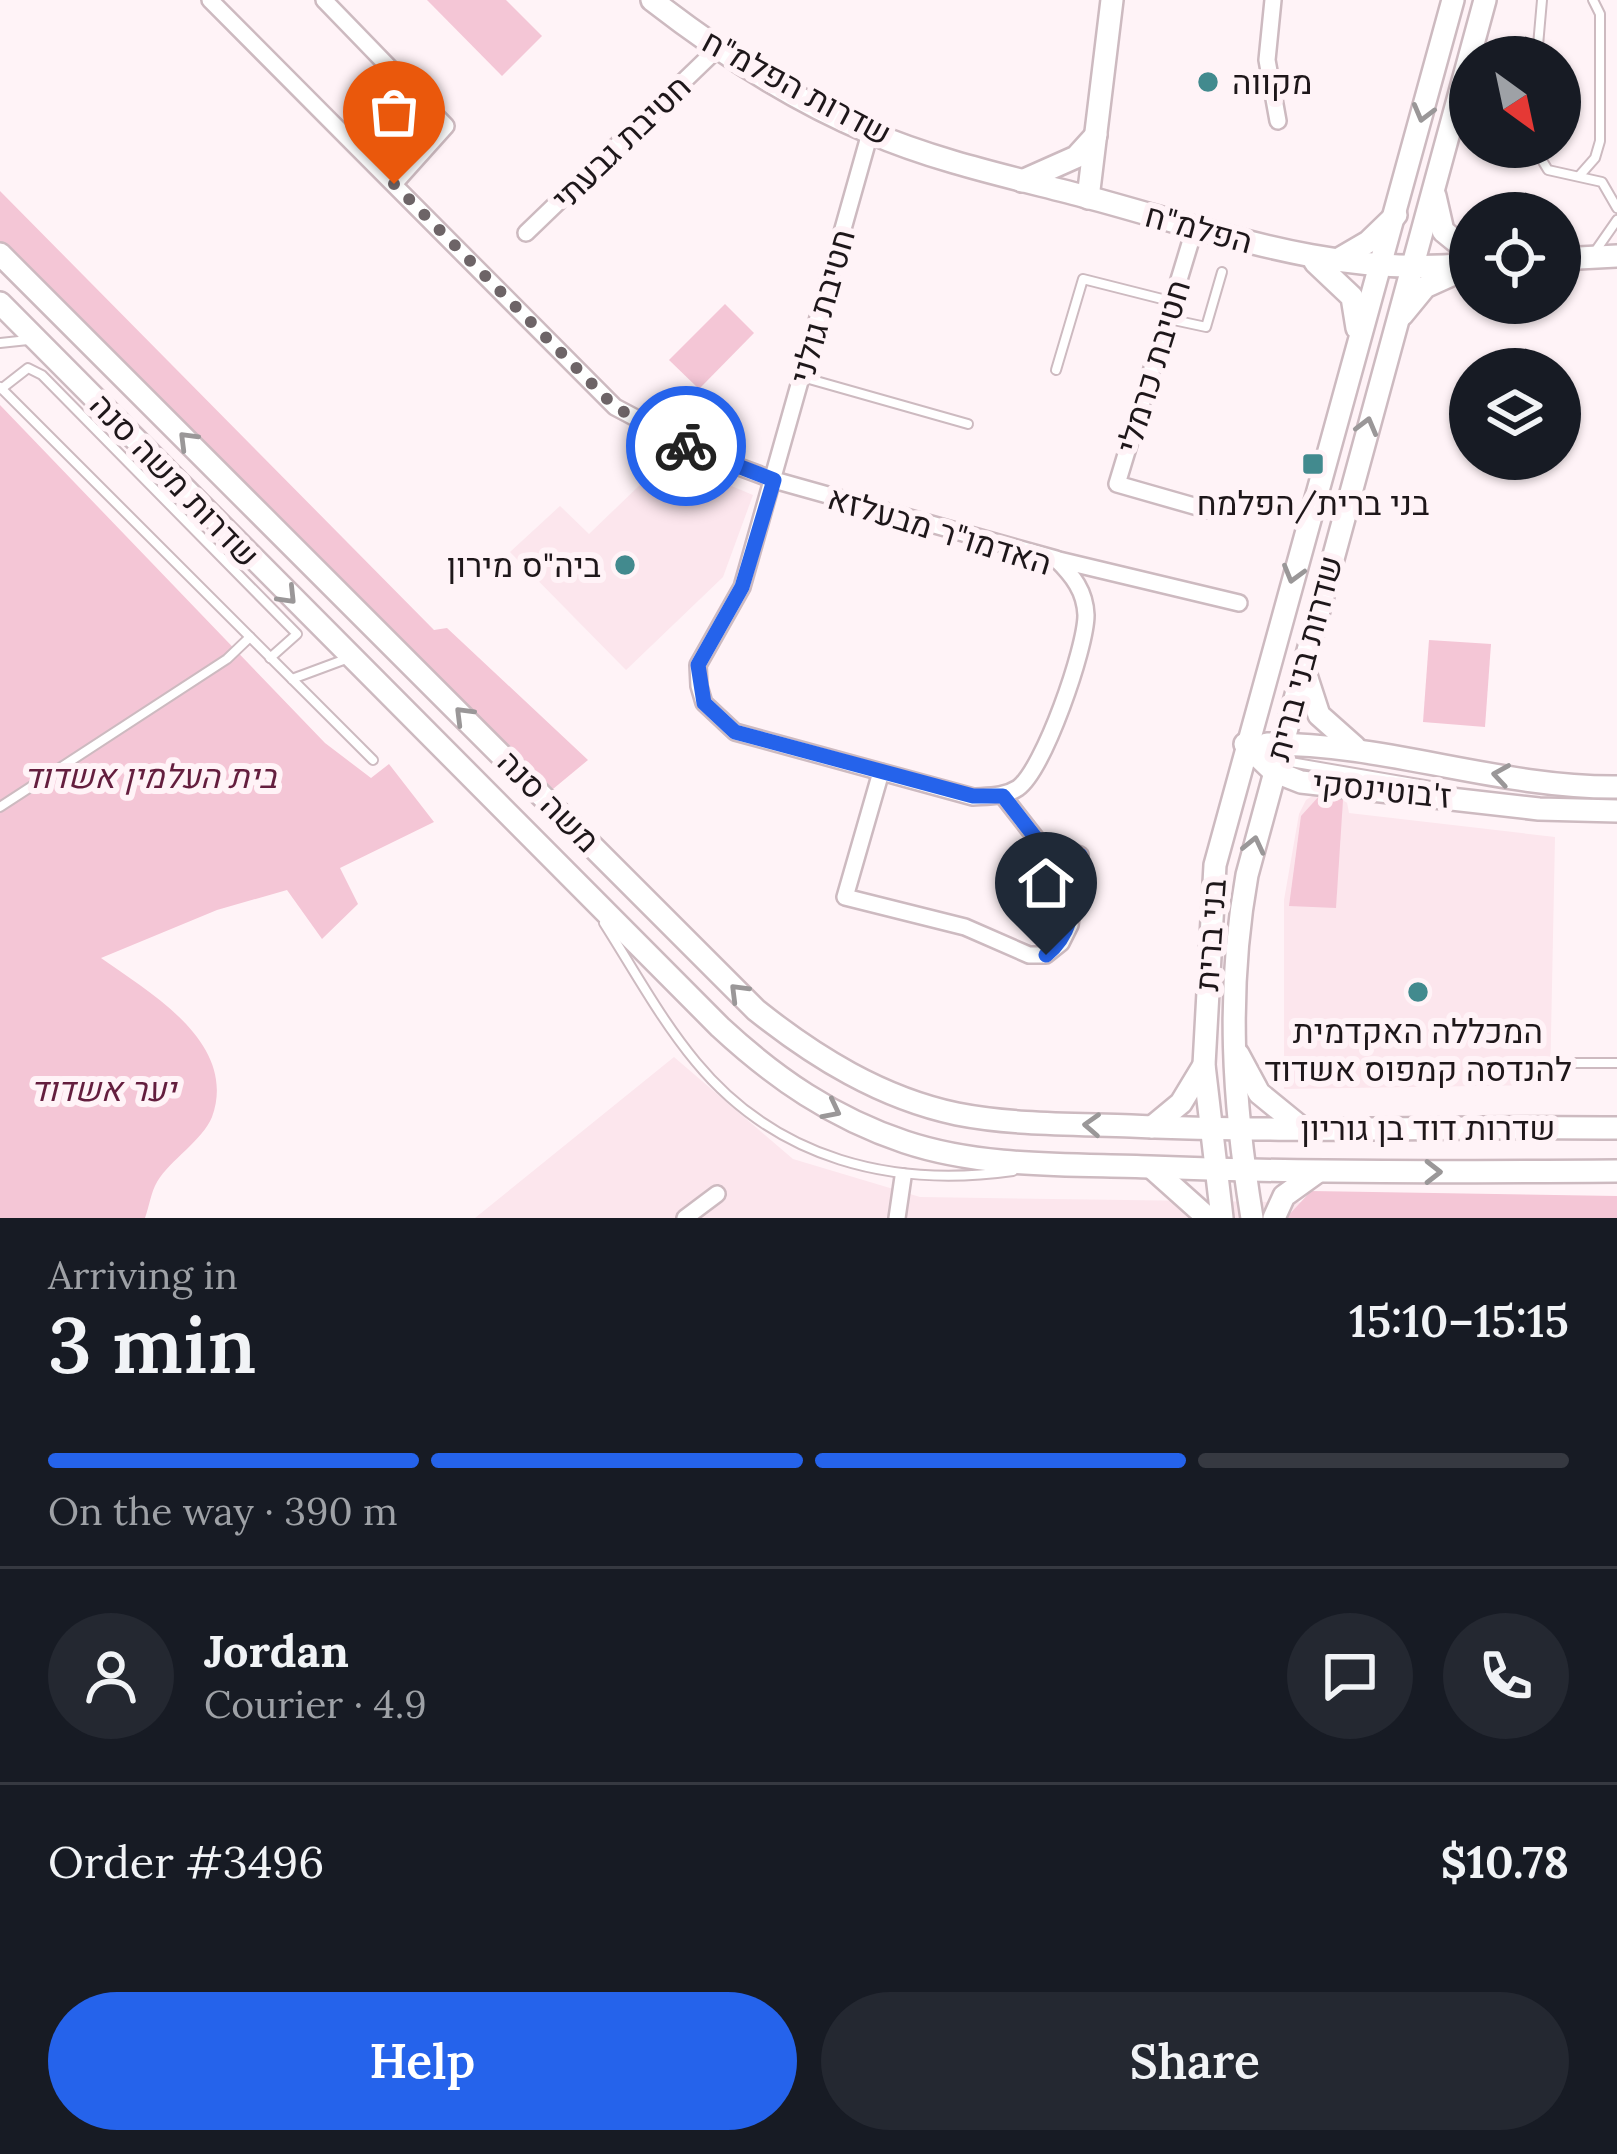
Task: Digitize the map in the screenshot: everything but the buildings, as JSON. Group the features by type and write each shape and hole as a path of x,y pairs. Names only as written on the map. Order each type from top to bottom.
{"main road":[{"name":"שדרות הפלמ\"ח","path":"652,0 715,51 870,133 1088,198"},
{"path":"1088,198 1112,0"},
{"path":"1382,269 1453,0"},
{"name":"שדרות בני ברית","path":"1252,1218 1238,1129 1232,1044 1238,923 1276,758 1485,0"},
{"path":"1022,181 1076,157 1096,135"},
{"path":"1435,187 1443,231 1449,236"},
{"name":"הפלמ\"ח","path":"1088,198 1321,260"},
{"path":"1321,260 1368,242 1396,215"},
{"name":"משה סנה","path":"0,254 756,1010 792,1039 893,1094 957,1114 1209,1129"},
{"path":"1581,258 1617,256"},
{"path":"1321,260 1382,269 1449,267"},
{"path":"1321,260 1352,297 1358,340"},
{"name":"שדרות בני ברית","path":"1245,744 1382,269"},
{"path":"1394,326 1425,287 1449,276"},
{"name":"שדרות משה סנה","path":"0,303 349,658"},
{"name":"משה סנה","path":"349,658 767,1071 801,1094 909,1144 1055,1166 1152,1167"},
{"path":"1303,660 1307,690 1318,715 1335,734 1372,753"},
{"name":"ז'בוטינסקי","path":"1245,744 1276,758 1301,782 1489,799 1539,809 1617,811"},
{"name":"בני ברית","path":"1209,1129 1204,1065 1215,865 1245,744"},
{"name":"ז'בוטינסקי","path":"1276,758 1372,753 1560,784 1617,787"},
{"path":"1232,1044 1259,1093 1303,1129"},
{"path":"1152,1127 1181,1103 1204,1065"},
{"name":"שדרות דוד בן גוריון","path":"1238,1129 1617,1128"},
{"path":"1222,1218 1209,1129 1238,1129"},
{"path":"1152,1167 1244,1171"},
{"path":"1152,1167 1208,1218"},
{"name":"שדרות דוד בן גוריון","path":"1244,1171 1617,1172"},
{"path":"1274,1218 1284,1196 1316,1172"}],"street":[{"name":"האדמו\"ר מבעלזא","path":"210,0 615,407 704,454 774,480 1056,559 1080,589 1083,636 1039,766 1021,786 1003,796"},
{"path":"324,0 446,127 394,184"},
{"path":"1273,0 1268,60 1278,121"},
{"name":"חטיבת גבעתי","path":"526,233 715,51"},
{"name":"חטיבת גולני","path":"870,133 742,587 698,665 704,703 735,732 881,772"},
{"name":"חטיבת כרמלי","path":"1195,227 1117,484 1208,510"},
{"path":"1056,559 1239,603"},
{"path":"881,772 973,796 1003,796 1038,841 1080,855 1070,925 1061,944 1046,955 1029,955 965,927 845,897 881,772"},
{"path":"897,1218 903,1177"},
{"path":"686,1218 717,1194"}],"lane":[{"path":"1580,175 1595,158 1600,141 1600,14 1593,0"},
{"path":"1540,36 1544,3"},
{"path":"1546,168 1602,182 1617,208"},
{"path":"1589,257 1617,220"},
{"path":"1056,370 1083,279 1206,327 1222,272"},
{"path":"0,343 22,338 40,343"},
{"path":"271,658 297,634 42,375 28,368 1,388 250,637 271,658 373,760"},
{"path":"802,377 968,424"},
{"path":"0,807 227,659 250,637"},
{"path":"292,679 349,658"},
{"path":"580,886 679,1041 718,1085 783,1132 844,1165 903,1177 964,1178 1055,1166"},
{"path":"1549,1063 1617,1063"}],"shaded area":[{"name":"ביה\"ס מירון","path":"667,459 753,495 723,577 626,670 510,552 560,506 589,534"},
{"name":"המכללה האקדמית להנדסה קמפוס אשדוד","path":"1320,791 1346,797 1349,813 1555,837 1550,1085 1284,1089 1284,900 1299,814 1306,800"},
{"path":"674,1057 793,1159 920,1197 1617,1207 1617,1218 475,1218"}],"green space":[{"path":"427,0 506,0 542,36 502,76"},
{"path":"0,191 434,630 447,628 588,760 553,789 0,241"},
{"path":"725,304 754,333 699,389 669,360"},
{"name":"בית העלמין אשדוד","path":"0,405 325,743 371,778 389,764 434,822 340,868 358,904 322,939 287,890 217,910 101,958 184,1022 213,1065 217,1090 212,1117 157,1182 145,1218 0,1218"},
{"path":"1429,640 1491,644 1485,727 1423,722"},
{"path":"1321,794 1343,800 1336,908 1289,906 1301,816"},
{"path":"1311,1191 1617,1196 1617,1218 1286,1218"}],"way so far":[{"path":"394,184 615,407 686,446"}],"place":[{"name":"מקווה","path":"1208,82"},
{"name":"בני ברית/הפלמח","path":"1313,464"},
{"name":"ביה\"ס מירון","path":"625,565"},
{"name":"המכללה האקדמית להנדסה קמפוס אשדוד","path":"1418,992"}],"route":[{"path":"686,446 774,480 742,587 698,665 704,703 735,732 973,796 1003,796 1038,841 1074,849 1080,855 1070,925 1061,944 1046,955"}],"park label":[{"name":"יער אשדוד","path":"103,1089"}]}
